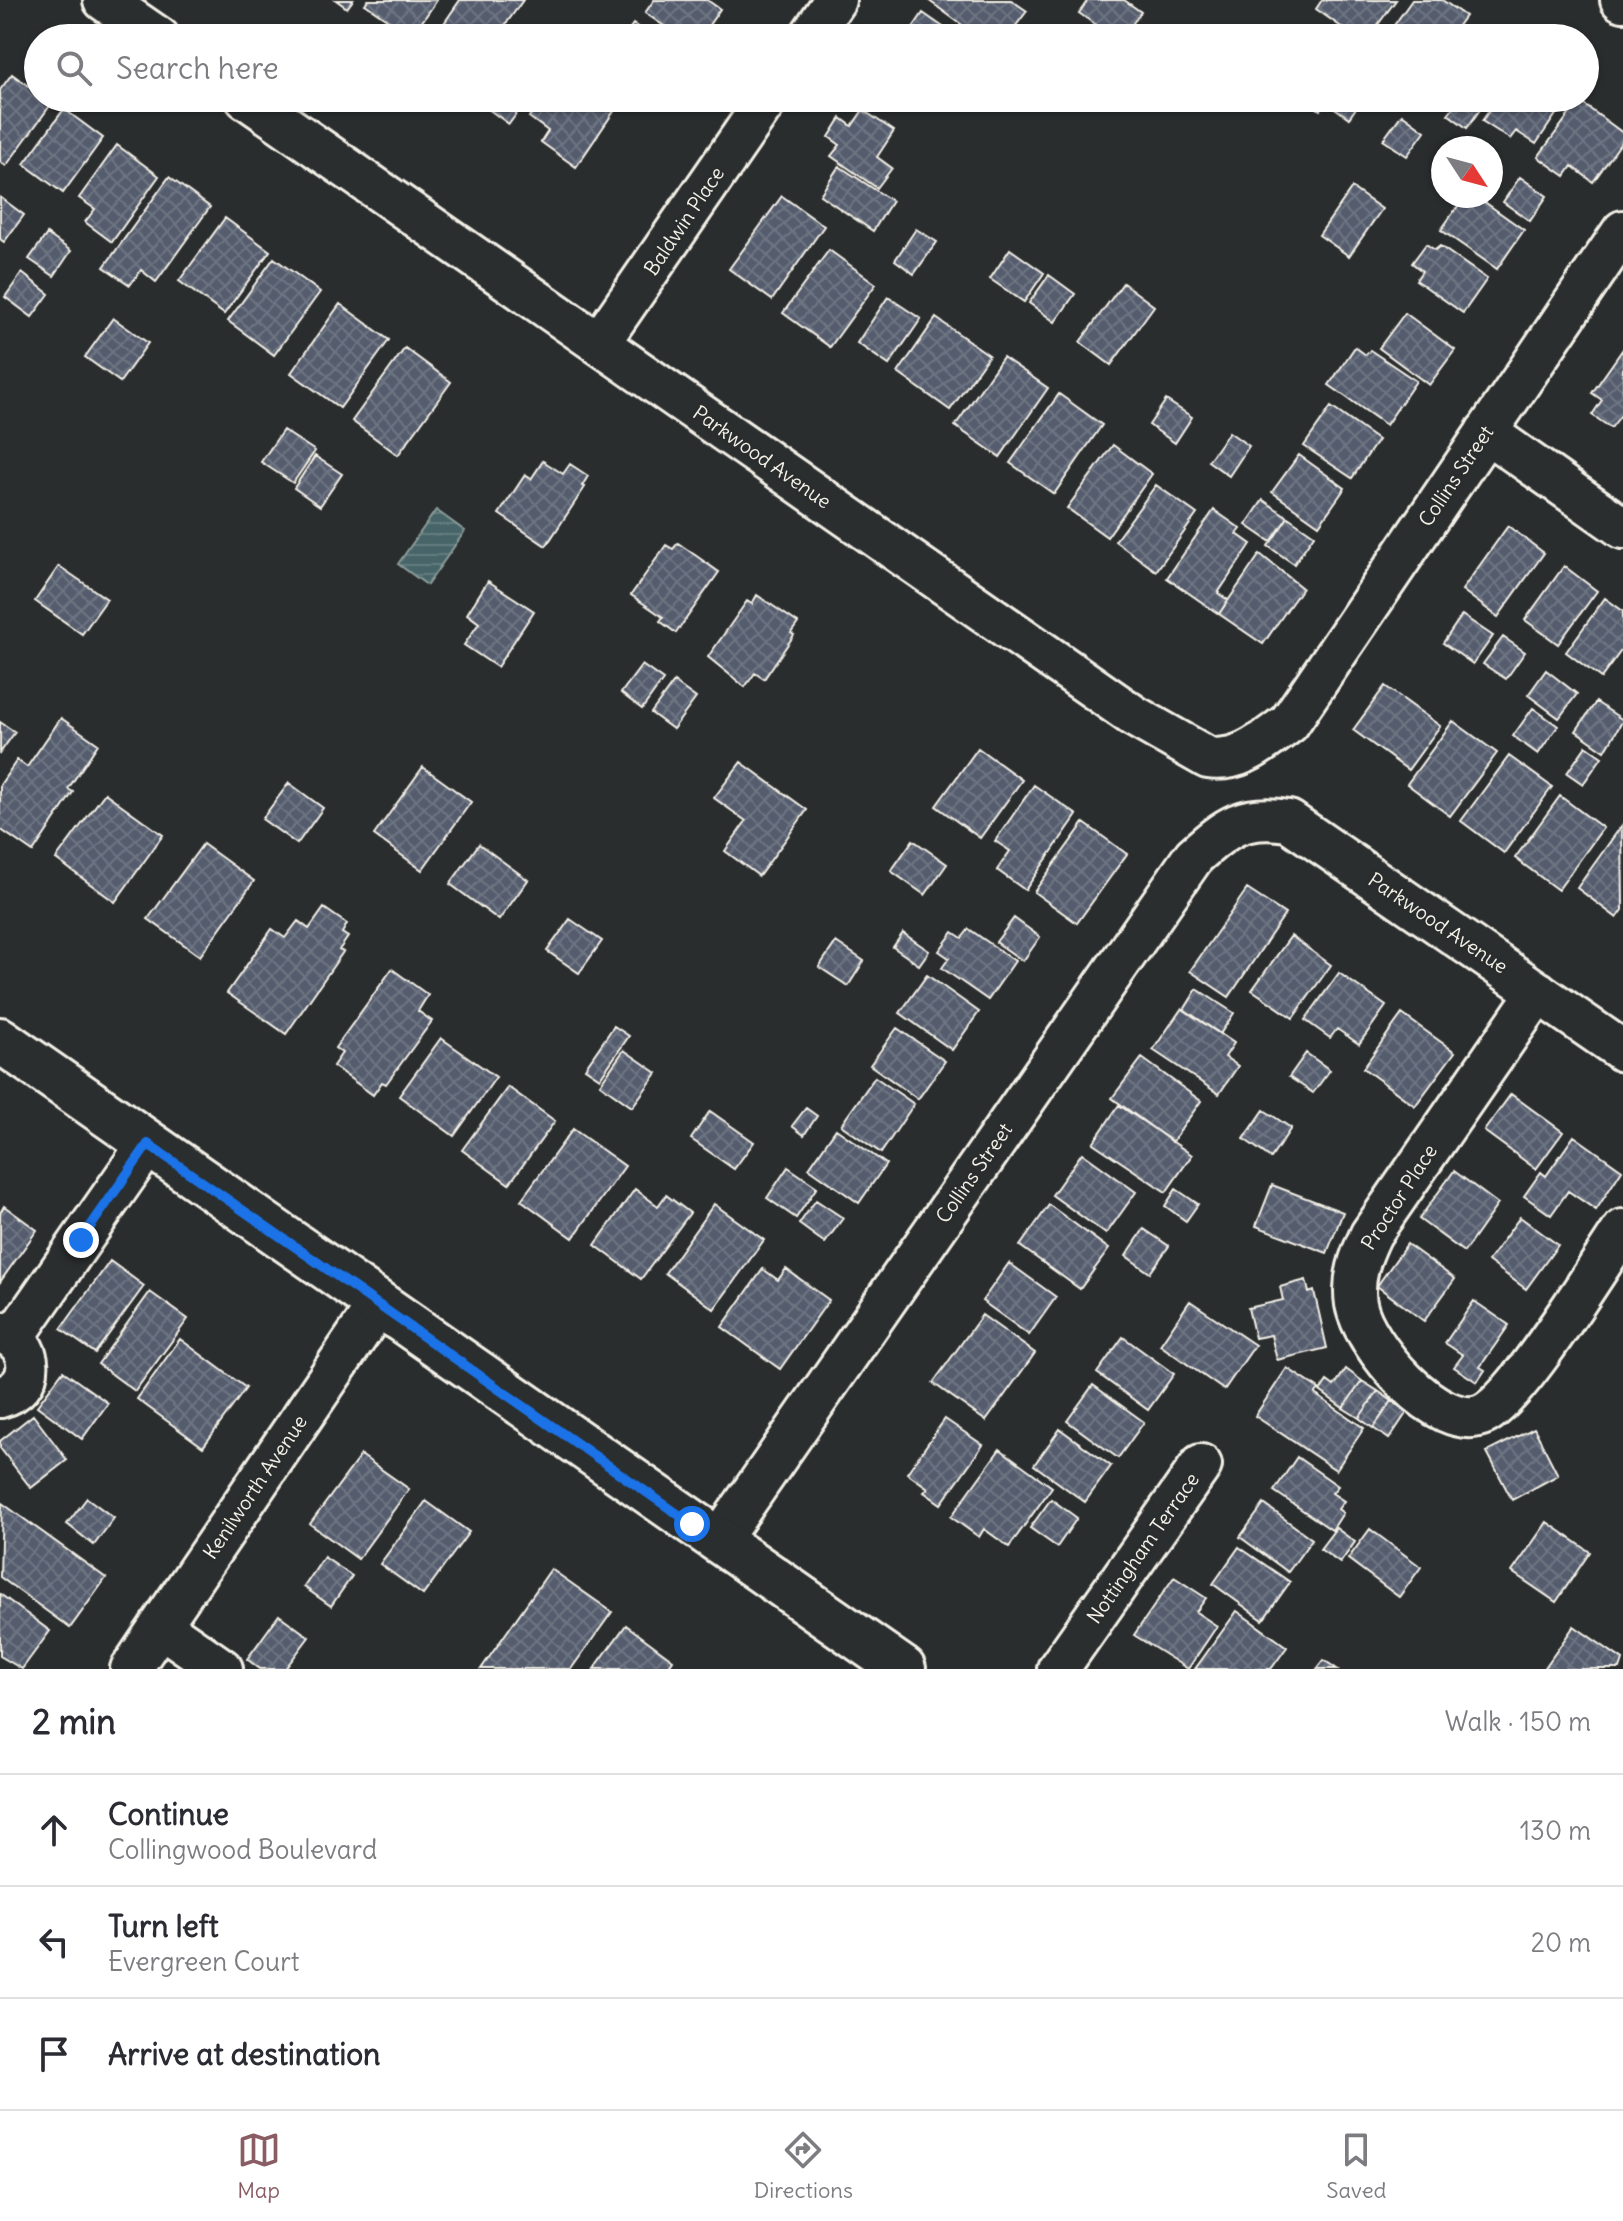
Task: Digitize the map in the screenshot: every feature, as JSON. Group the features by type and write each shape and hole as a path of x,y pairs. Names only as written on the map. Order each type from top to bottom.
{"main road":[{"path":"0,1040 903,1669"}],"street":[{"path":"104,0 139,24"},
{"path":"819,24 835,0"},
{"name":"Parkwood Avenue","path":"266,112 1134,716 1208,758 1221,760 1239,756 1289,723"},
{"name":"Baldwin Place","path":"599,343 758,112"},
{"name":"Collins Street","path":"1289,723 1623,231"},
{"path":"1486,432 1623,528"},
{"name":"Parkwood Avenue","path":"1245,819 1261,817 1289,821 1623,1051"},
{"name":"Collins Street","path":"718,1542 1194,856 1220,834 1245,819"},
{"name":"Proctor Place","path":"1538,992 1371,1234 1360,1257 1354,1281 1357,1306 1365,1331 1405,1380 1442,1410 1463,1418 1481,1415 1509,1395 1623,1230"},
{"path":"0,1397 15,1391 28,1369 26,1350 7,1335 148,1144"},
{"name":"Kenilworth Avenue","path":"131,1669 378,1305"},
{"name":"Nottingham Terrace","path":"1058,1669 1201,1465"},
{"path":"160,1626 222,1669"}],"water":[{"path":"436,510 465,531 427,585 398,564"}],"building":[{"path":"336,0 353,0 347,8"},
{"path":"368,0 437,0 420,24 394,24 365,4"},
{"path":"460,0 523,0 506,24 444,24"},
{"path":"654,0 707,0 720,9 710,24 661,24 645,13"},
{"path":"928,0 1011,0 1027,11 1017,24 961,24"},
{"path":"1088,0 1124,0 1141,12 1132,24 1094,24 1079,13"},
{"path":"1322,0 1396,0 1378,24 1337,24 1316,9"},
{"path":"1412,0 1442,0 1465,16 1459,24 1395,24"},
{"path":"923,13 939,24 916,24"},
{"path":"12,74 24,83 24,112 45,112 6,166 0,162 0,90"},
{"path":"62,112 68,112 103,138 63,193 24,164"},
{"path":"492,112 518,112 509,124"},
{"path":"532,112 613,112 576,167 541,142 548,131 529,117"},
{"path":"862,112 866,112 894,131 877,157 892,168 877,188 831,156 840,145 829,137 841,118 852,126"},
{"path":"1450,112 1478,112 1467,128 1448,114"},
{"path":"1488,112 1558,112 1536,144 1516,131 1510,139 1482,121"},
{"path":"1571,112 1594,112 1623,133 1623,140 1593,182 1572,166 1565,176 1538,157"},
{"path":"1402,114 1425,131 1407,156 1383,140"},
{"path":"117,145 159,176 112,242 85,222 95,209 79,198"},
{"path":"839,166 892,201 873,231 820,195"},
{"path":"169,177 210,207 156,282 141,270 130,285 104,267"},
{"path":"1520,177 1547,196 1530,221 1503,202"},
{"path":"1352,188 1382,209 1349,256 1319,235"},
{"path":"782,196 824,226 772,300 729,269"},
{"path":"0,197 24,215 4,242 0,239"},
{"path":"1457,208 1493,208 1524,230 1497,269 1441,230"},
{"path":"225,218 270,251 224,314 179,281"},
{"path":"916,229 937,242 914,274 895,260"},
{"path":"47,234 71,251 54,276 29,259"},
{"path":"1426,244 1435,250 1440,246 1487,279 1463,313 1416,280 1422,271 1412,263"},
{"path":"1010,249 1044,273 1024,302 990,279"},
{"path":"829,250 876,284 830,347 783,313"},
{"path":"274,258 320,292 274,355 228,321"},
{"path":"22,273 49,294 32,317 5,297"},
{"path":"1049,275 1075,294 1055,322 1029,303"},
{"path":"1123,283 1154,306 1111,365 1080,342"},
{"path":"888,297 921,319 889,365 857,343"},
{"path":"340,304 389,340 340,408 291,373"},
{"path":"1405,313 1455,350 1429,385 1379,348"},
{"path":"113,318 148,343 120,382 85,357"},
{"path":"936,318 989,355 950,410 898,373"},
{"path":"1355,347 1366,355 1370,350 1416,381 1386,425 1329,385"},
{"path":"405,348 451,382 398,455 352,421"},
{"path":"1623,349 1623,417 1621,415 1611,428 1592,415 1602,400 1592,393"},
{"path":"1003,357 1048,388 1000,457 955,426"},
{"path":"1059,394 1102,425 1054,494 1010,463"},
{"path":"1166,400 1192,417 1175,443 1149,425"},
{"path":"1331,407 1378,440 1352,478 1304,446"},
{"path":"283,430 315,451 293,483 261,462"},
{"path":"1229,432 1249,446 1229,476 1208,461"},
{"path":"1113,445 1152,474 1107,537 1067,508"},
{"path":"1299,455 1345,488 1319,525 1272,492"},
{"path":"315,456 342,474 320,506 294,488"},
{"path":"543,461 563,474 570,464 588,476 582,486 585,487 546,546 499,514 525,475 531,479"},
{"path":"1156,485 1197,514 1156,571 1115,541"},
{"path":"1263,500 1288,517 1271,542 1246,525"},
{"path":"1214,510 1241,529 1237,534 1251,544 1218,593 1228,600 1219,614 1167,578"},
{"path":"1288,517 1314,535 1294,564 1268,546"},
{"path":"1508,526 1544,553 1498,617 1462,590"},
{"path":"678,543 719,572 676,633 660,621 663,617 631,595 666,545 673,549"},
{"path":"1260,554 1302,588 1263,644 1219,614"},
{"path":"59,566 107,599 82,634 35,601"},
{"path":"1564,566 1597,591 1558,644 1525,620"},
{"path":"488,581 534,611 497,667 464,645 479,623 467,614"},
{"path":"757,595 798,623 791,633 794,635 764,679 755,673 745,687 708,657 747,601 752,604"},
{"path":"1605,598 1623,611 1623,648 1601,678 1566,652"},
{"path":"1462,615 1493,636 1473,664 1443,643"},
{"path":"1503,637 1525,652 1506,679 1483,664"},
{"path":"642,665 663,680 642,709 621,693"},
{"path":"1546,670 1577,694 1559,718 1528,695"},
{"path":"674,682 696,698 673,729 651,713"},
{"path":"1385,686 1440,726 1408,770 1353,730"},
{"path":"1596,702 1623,720 1605,751 1576,731"},
{"path":"1533,708 1558,726 1538,754 1513,736"},
{"path":"61,718 98,744 68,789 73,792 33,852 0,829 0,785 17,760 27,767"},
{"path":"1453,721 1497,753 1450,816 1407,784"},
{"path":"0,722 15,732 0,753"},
{"path":"1586,746 1602,757 1583,784 1567,773"},
{"path":"978,748 1022,780 980,838 936,806"},
{"path":"1509,756 1552,787 1504,853 1461,821"},
{"path":"741,762 807,810 759,876 725,851 746,821 714,798"},
{"path":"423,767 471,802 422,870 374,835"},
{"path":"289,783 323,808 297,844 262,819"},
{"path":"1034,785 1077,815 1025,890 997,870 1010,851 995,841"},
{"path":"105,793 163,835 115,902 56,859"},
{"path":"1560,796 1603,828 1558,890 1515,858"},
{"path":"1084,823 1127,854 1077,923 1034,892"},
{"path":"1622,825 1623,910 1617,918 1577,888"},
{"path":"913,840 947,864 925,895 891,871"},
{"path":"203,844 254,881 200,956 148,919"},
{"path":"479,844 528,880 499,920 450,884"},
{"path":"1247,889 1285,914 1229,997 1190,971"},
{"path":"324,908 347,924 342,933 348,937 339,950 343,952 286,1034 227,993 272,929 285,938 298,921 309,929"},
{"path":"1014,918 1040,937 1023,961 996,942"},
{"path":"570,919 602,941 579,973 547,951"},
{"path":"969,929 1015,961 988,1000 942,968 949,958 939,951 953,932 962,938"},
{"path":"903,933 929,951 919,965 893,947"},
{"path":"1291,936 1331,965 1293,1018 1252,990"},
{"path":"836,942 864,961 848,986 819,967"},
{"path":"392,969 428,995 418,1011 432,1021 386,1084 382,1082 373,1095 333,1066 342,1053 335,1048"},
{"path":"1339,973 1386,1006 1359,1044 1337,1029 1330,1038 1305,1020"},
{"path":"927,975 979,1012 952,1050 900,1013"},
{"path":"1197,989 1234,1013 1220,1034 1184,1010"},
{"path":"1182,1008 1234,1043 1225,1057 1238,1066 1219,1094 1153,1050"},
{"path":"1402,1014 1455,1052 1415,1106 1363,1068"},
{"path":"614,1026 629,1036 600,1078 585,1068"},
{"path":"897,1028 945,1061 918,1099 870,1065"},
{"path":"441,1038 496,1077 454,1136 399,1096"},
{"path":"624,1050 657,1073 632,1107 600,1084"},
{"path":"1306,1053 1330,1070 1313,1093 1289,1077"},
{"path":"1142,1058 1201,1101 1172,1142 1112,1098"},
{"path":"875,1077 914,1104 881,1153 841,1125"},
{"path":"508,1087 555,1121 509,1184 462,1150"},
{"path":"1511,1094 1563,1132 1536,1169 1484,1131"},
{"path":"1119,1105 1192,1155 1166,1192 1093,1143"},
{"path":"806,1108 817,1116 804,1135 792,1126"},
{"path":"1264,1110 1291,1128 1271,1158 1244,1139"},
{"path":"710,1111 754,1142 734,1169 691,1139"},
{"path":"573,1129 625,1166 573,1238 521,1200"},
{"path":"836,1129 886,1164 859,1203 809,1168"},
{"path":"1574,1136 1622,1170 1596,1210 1568,1191 1551,1215 1524,1196 1541,1172 1546,1176"},
{"path":"1082,1153 1136,1192 1106,1234 1052,1195"},
{"path":"788,1167 817,1187 796,1218 767,1198"},
{"path":"1454,1171 1498,1204 1464,1252 1419,1219"},
{"path":"1272,1185 1343,1212 1327,1253 1256,1226"},
{"path":"635,1189 658,1206 666,1195 690,1213 641,1279 595,1245"},
{"path":"1176,1189 1198,1204 1186,1221 1165,1206"},
{"path":"816,1200 843,1218 825,1243 799,1224"},
{"path":"714,1204 764,1240 714,1309 665,1273"},
{"path":"1049,1205 1109,1249 1080,1289 1020,1246"},
{"path":"4,1206 37,1230 0,1282 0,1213"},
{"path":"1520,1217 1558,1245 1526,1289 1488,1261"},
{"path":"1144,1229 1169,1246 1150,1273 1126,1256"},
{"path":"1407,1244 1455,1279 1424,1321 1377,1286"},
{"path":"110,1261 144,1286 95,1353 61,1329"},
{"path":"1009,1263 1056,1297 1029,1335 982,1301"},
{"path":"763,1269 778,1280 786,1269 829,1300 780,1369 722,1327"},
{"path":"1306,1280 1309,1293 1314,1291 1327,1348 1277,1360 1271,1335 1255,1338 1248,1308 1283,1300 1280,1287"},
{"path":"150,1292 188,1319 135,1391 98,1364"},
{"path":"1190,1301 1255,1345 1224,1390 1160,1345"},
{"path":"1474,1301 1509,1325 1480,1367 1485,1370 1477,1382 1454,1367 1463,1355 1445,1343"},
{"path":"982,1315 1035,1353 986,1421 933,1383"},
{"path":"1123,1337 1174,1374 1148,1410 1097,1373"},
{"path":"180,1339 246,1388 203,1447 137,1399"},
{"path":"1287,1368 1319,1389 1315,1394 1364,1428 1336,1470 1255,1416"},
{"path":"1346,1369 1362,1381 1343,1408 1320,1391 1327,1381 1334,1386"},
{"path":"63,1371 108,1403 82,1439 37,1406"},
{"path":"1362,1381 1378,1391 1359,1418 1343,1408"},
{"path":"1093,1385 1144,1422 1118,1458 1067,1421"},
{"path":"1378,1391 1392,1401 1373,1428 1359,1418"},
{"path":"1392,1401 1407,1412 1389,1439 1373,1428"},
{"path":"33,1415 67,1460 31,1488 0,1448 0,1441"},
{"path":"945,1419 983,1445 941,1504 924,1492 928,1488 907,1473"},
{"path":"1534,1428 1558,1475 1512,1500 1487,1452"},
{"path":"1060,1429 1111,1466 1085,1502 1034,1465"},
{"path":"1000,1449 1052,1487 1009,1547 984,1529 979,1537 951,1517"},
{"path":"361,1455 409,1489 358,1559 310,1524"},
{"path":"1297,1457 1338,1486 1332,1493 1344,1501 1338,1509 1343,1513 1332,1530 1274,1491"},
{"path":"87,1498 114,1518 94,1545 67,1524"},
{"path":"1051,1499 1077,1518 1057,1547 1030,1528"},
{"path":"426,1501 469,1532 423,1595 380,1564"},
{"path":"2,1503 106,1578 70,1628 0,1577"},
{"path":"1264,1504 1312,1539 1288,1572 1240,1537"},
{"path":"1547,1522 1590,1552 1556,1602 1512,1572"},
{"path":"1336,1528 1355,1542 1340,1563 1320,1549"},
{"path":"1370,1529 1421,1567 1399,1597 1348,1559"},
{"path":"1239,1547 1290,1582 1263,1620 1213,1584"},
{"path":"324,1557 352,1576 331,1606 304,1587"},
{"path":"551,1569 612,1612 571,1669 481,1669"},
{"path":"1174,1577 1206,1598 1196,1612 1217,1626 1188,1669 1134,1635"},
{"path":"0,1594 50,1631 22,1669 0,1656"},
{"path":"1237,1611 1287,1647 1271,1669 1195,1669"},
{"path":"279,1615 309,1637 285,1669 260,1669 247,1659"},
{"path":"626,1625 673,1660 667,1669 594,1669"},
{"path":"1574,1626 1623,1660 1620,1669 1544,1669"},
{"path":"1324,1660 1337,1669 1317,1669"}],"route":[{"path":"81,1240 148,1144 692,1524"}]}
